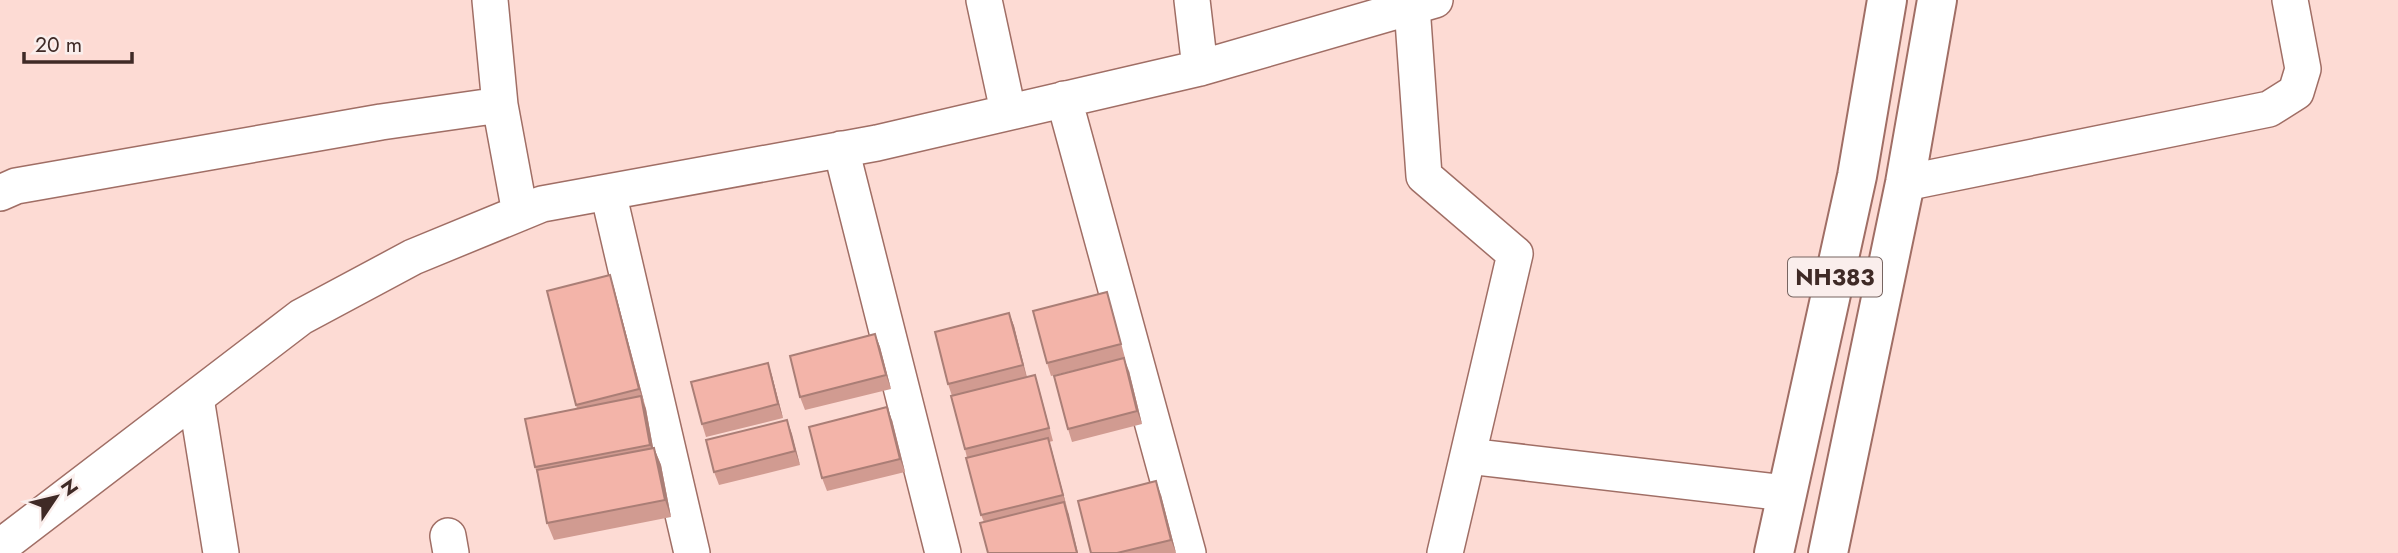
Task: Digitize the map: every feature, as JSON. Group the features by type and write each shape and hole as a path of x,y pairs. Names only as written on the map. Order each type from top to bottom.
{"highway":[{"name":"NH383","path":"1774,553 1857,176 1887,0"},
{"name":"NH383","path":"1828,553 1905,183 1937,0"}],"street":[{"path":"490,0 500,105 520,213"},
{"path":"984,0 1008,111"},
{"path":"1192,0 1200,68"},
{"path":"1905,183 2269,109 2296,92 2303,69 2290,0"},
{"path":"0,544 301,317 413,257 542,204 841,149 1200,68 1423,3 1424,176 1515,254 1445,553"},
{"path":"1063,99 1188,553"},
{"path":"0,193 16,186 381,122 500,105"},
{"path":"841,149 943,553"},
{"path":"608,192 692,553"},
{"path":"196,398 221,553"},
{"path":"1468,456 1786,493"}],"building":[{"path":"610,275 639,389 576,405 547,291"},
{"path":"1107,292 1121,344 1047,363 1033,311"},
{"path":"1009,313 1023,365 948,384 935,332"},
{"path":"875,334 886,375 800,397 790,356"},
{"path":"1124,358 1137,411 1068,429 1054,376"},
{"path":"768,363 778,404 702,424 691,382"},
{"path":"1035,375 1049,428 965,449 951,396"},
{"path":"641,396 650,445 535,467 525,419"},
{"path":"887,407 900,459 822,478 809,427"},
{"path":"787,420 795,451 714,472 706,440"},
{"path":"1048,438 1063,495 981,515 966,458"},
{"path":"654,448 665,500 547,523 537,470"},
{"path":"1156,481 1171,540 1117,553 1091,553 1078,501"},
{"path":"1064,502 1077,553 988,553 980,523"}]}
